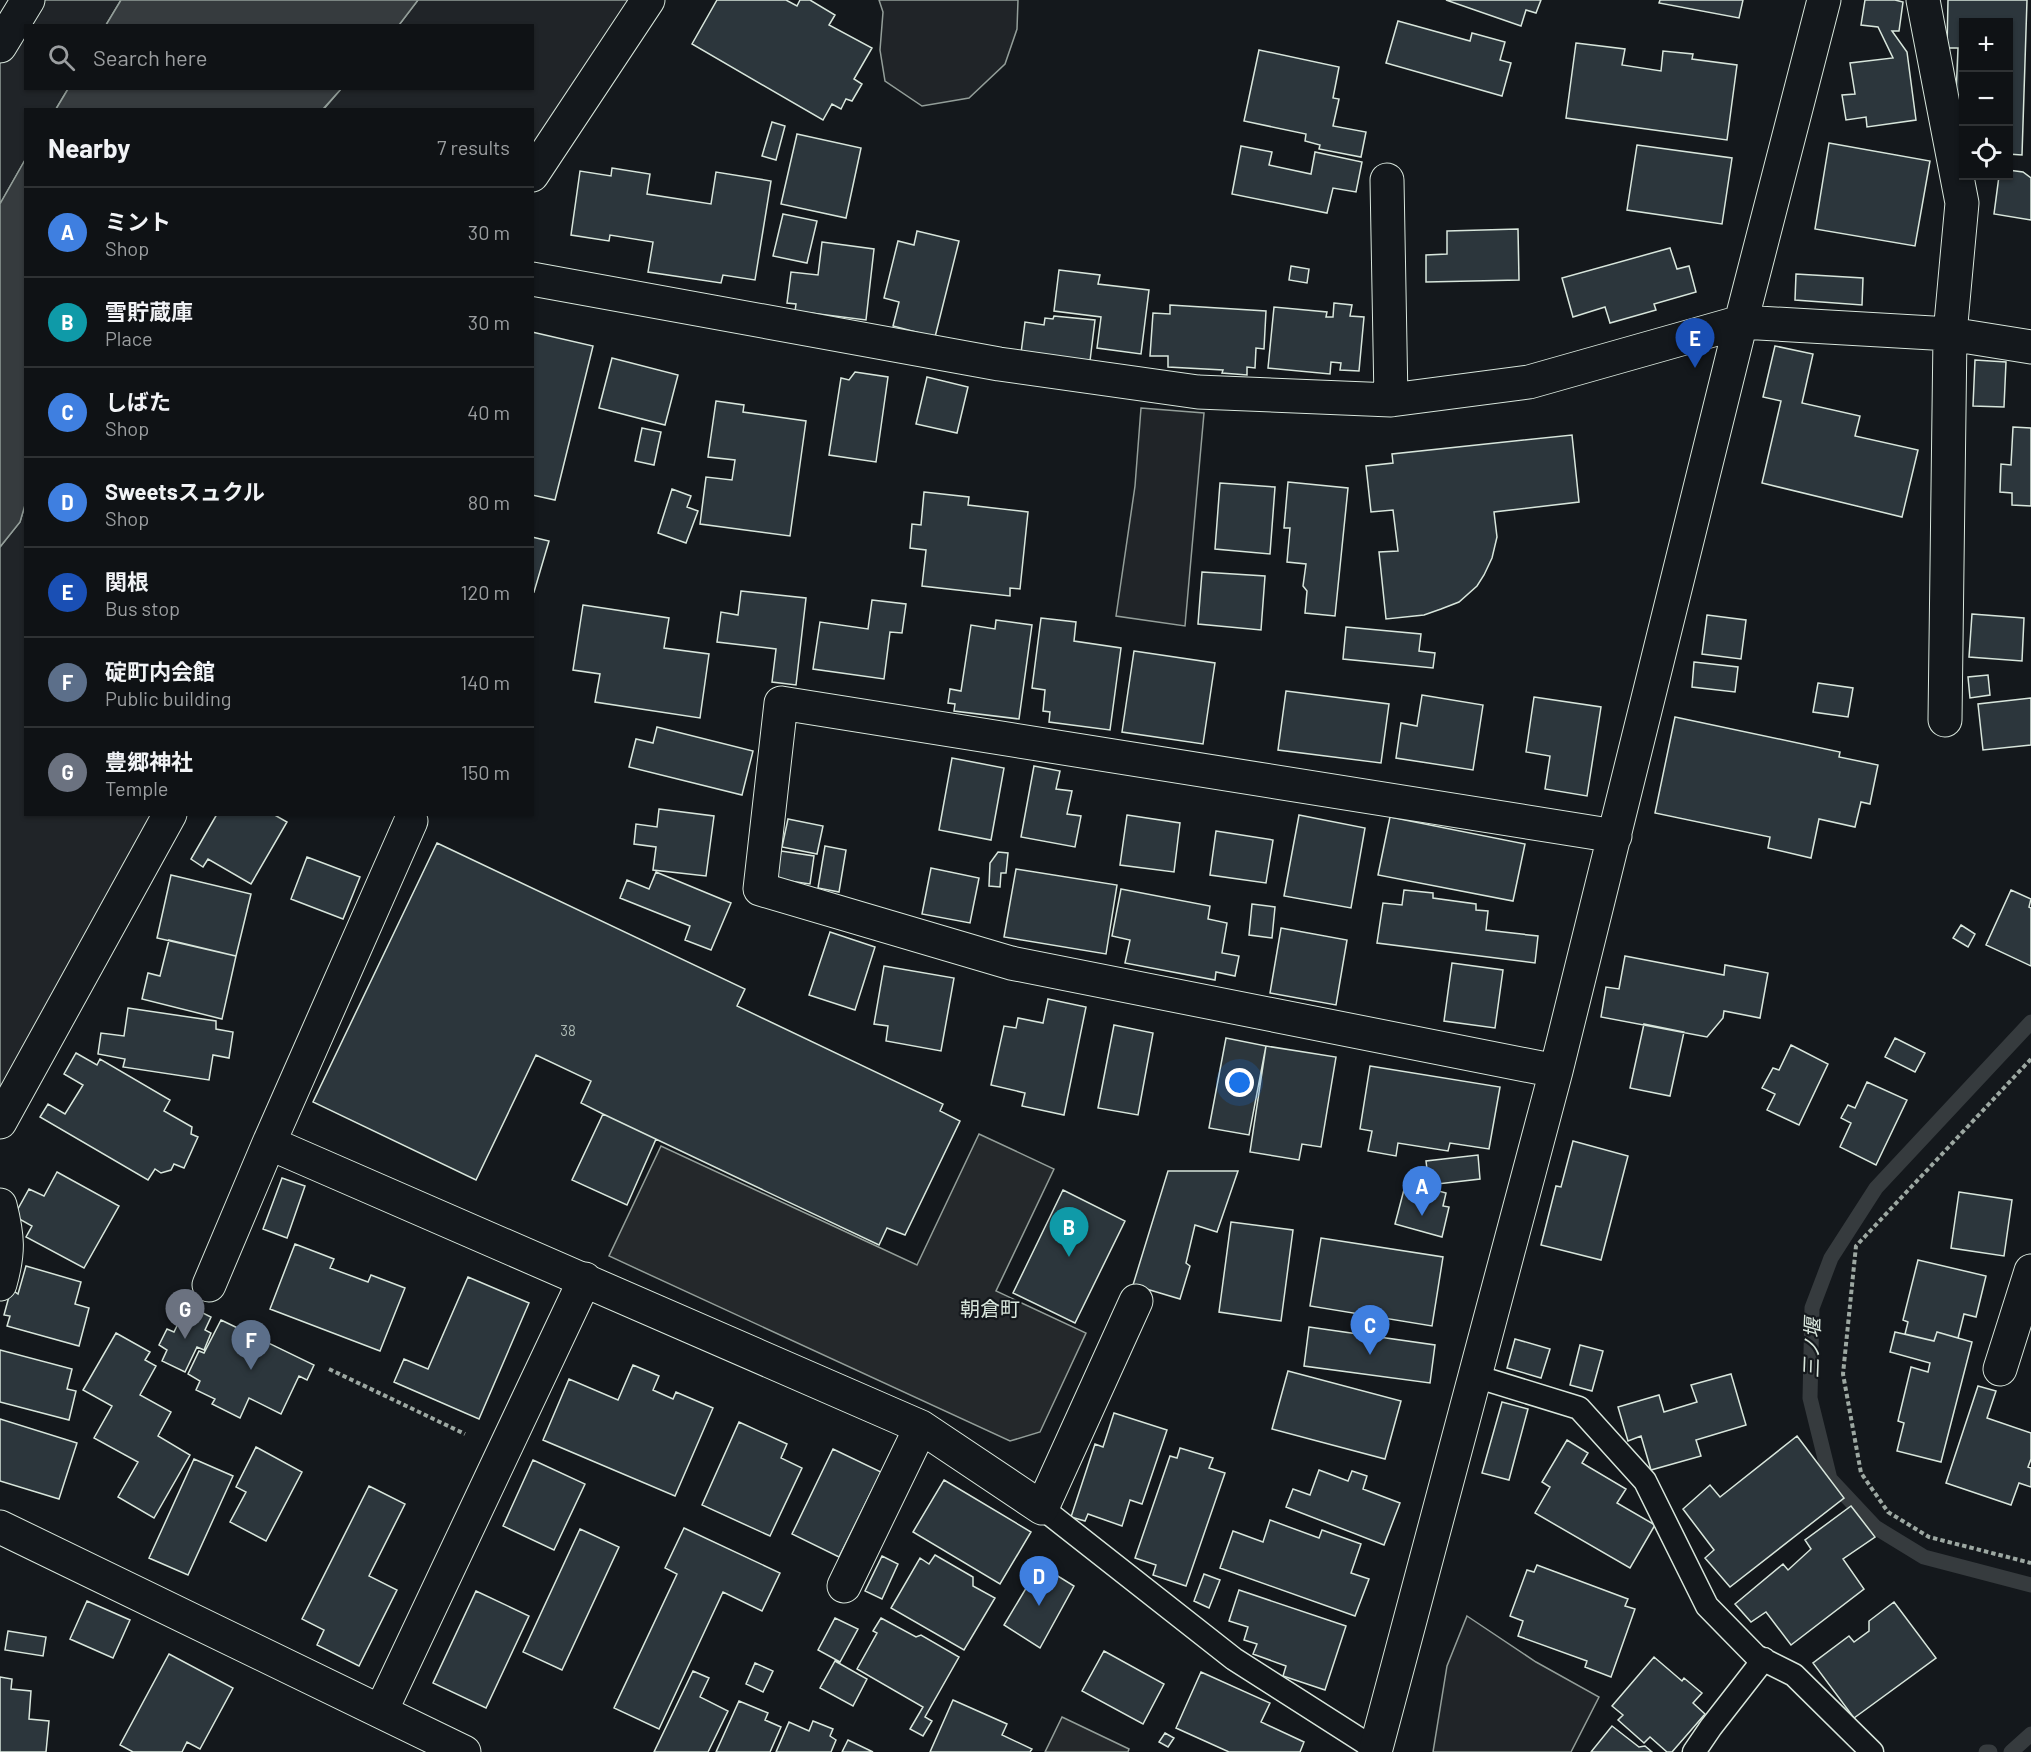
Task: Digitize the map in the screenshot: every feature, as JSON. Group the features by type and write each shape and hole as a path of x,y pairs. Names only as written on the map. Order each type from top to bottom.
{"street":[{"path":"0,46 27,0"},
{"path":"534,172 648,0"},
{"path":"1375,1751 1556,1071 1741,322 1824,0"},
{"path":"1923,0 1962,203 1950,334 1945,720"},
{"path":"1387,180 1391,400"},
{"path":"534,279 999,364 1198,392 1391,400 1529,382 1741,322 1950,334 2031,346"},
{"path":"1556,1071 1011,963 760,889 781,703 1615,836"},
{"path":"0,1122 169,816"},
{"path":"209,1285 411,821"},
{"path":"269,1143 921,1427 1042,1508 1136,1301"},
{"path":"0,1205 7,1235 6,1260 0,1284"},
{"path":"2000,1369 2031,1271"},
{"path":"381,1711 585,1279"},
{"path":"844,1586 921,1427"},
{"path":"0,1527 464,1752"}],"lane":[{"path":"1474,1376 1579,1408 1645,1481 1707,1606 1756,1656 1794,1675 1872,1752"},
{"path":"1042,1508 1234,1659 1375,1751"},
{"path":"1694,1752 1764,1659"}],"path":[{"path":"2031,1059 1856,1246 1843,1374 1861,1473 1888,1512 1929,1537 2031,1563"},
{"path":"329,1369 503,1452"}],"shaded area":[{"path":"28,0 121,0 107,24 24,24 24,90 67,90 57,108 24,108 24,162 0,204 0,46"},
{"path":"121,0 418,0 400,24 107,24"},
{"path":"418,0 648,0 534,173 534,108 325,108 340,90 534,90 534,24 400,24"},
{"path":"879,0 1018,0 1017,29 1005,64 969,98 922,106 885,81 880,50 883,12"},
{"path":"67,90 340,90 324,108 57,108"},
{"path":"24,162 24,508 20,522 0,547 0,204"},
{"path":"1141,408 1204,413 1185,626 1116,616 1135,486"},
{"path":"24,508 24,816 169,816 0,1122 0,547 20,522"},
{"path":"979,1134 1054,1169 996,1291 1086,1333 1040,1432 1010,1441 609,1256 661,1146 917,1265"},
{"path":"1467,1616 1536,1662 1599,1697 1571,1752 1433,1752 1447,1666"},
{"path":"1062,1717 1129,1749 1128,1752 1045,1752"}],"building":[{"path":"717,0 786,0 797,6 800,0 810,0 835,15 829,25 872,48 854,79 862,84 852,101 846,99 841,109 832,104 823,120 692,44"},
{"path":"1446,0 1541,0 1536,13 1526,10 1521,26"},
{"path":"1660,0 1743,0 1739,18 1659,3"},
{"path":"1865,0 1903,2 1899,31 1892,31 1907,52 1916,120 1867,127 1866,117 1846,120 1842,95 1855,94 1850,63 1893,58 1878,27 1861,25"},
{"path":"1948,0 2027,0 2022,155 2013,154 2013,18 1959,18 1959,95 1956,95 1958,48 1947,48"},
{"path":"1398,21 1470,41 1472,33 1505,42 1500,60 1511,63 1502,96 1386,63"},
{"path":"1576,43 1625,49 1622,65 1661,71 1663,51 1693,54 1692,59 1737,65 1727,140 1566,118"},
{"path":"1259,50 1339,67 1333,98 1339,99 1333,126 1366,132 1361,157 1319,149 1320,145 1305,141 1306,134 1244,121"},
{"path":"772,122 785,126 776,160 762,156"},
{"path":"797,134 861,148 846,218 781,204"},
{"path":"1829,143 1930,161 1915,246 1815,229"},
{"path":"1637,145 1732,158 1722,224 1627,210"},
{"path":"1241,146 1272,152 1269,165 1311,174 1315,152 1362,162 1356,192 1333,188 1327,213 1232,194"},
{"path":"612,168 650,174 647,194 711,204 716,172 771,181 755,280 723,275 721,283 648,272 653,242 610,235 609,241 571,235 580,171 611,176"},
{"path":"2013,171 2023,172 2031,178 2031,220 1994,214 1998,180 2013,180"},
{"path":"783,214 817,221 807,263 773,256"},
{"path":"1518,229 1519,280 1426,282 1426,255 1447,254 1447,231"},
{"path":"917,231 959,241 935,337 893,326 899,302 884,298 898,241 914,245"},
{"path":"822,242 874,249 866,320 795,311 796,304 787,303 791,272 818,275"},
{"path":"1670,248 1677,269 1689,266 1696,292 1654,304 1656,310 1610,323 1605,307 1573,317 1562,278"},
{"path":"1291,266 1309,269 1307,283 1289,280"},
{"path":"1059,270 1100,275 1098,284 1149,290 1141,354 1097,348 1101,317 1054,311"},
{"path":"1796,274 1863,278 1862,305 1795,300"},
{"path":"1334,303 1352,305 1350,316 1364,317 1359,371 1340,370 1341,363 1331,362 1330,374 1268,368 1274,307 1327,312 1326,317 1333,317"},
{"path":"1170,305 1266,311 1264,349 1256,348 1255,368 1247,367 1247,375 1222,373 1223,370 1168,367 1168,356 1150,356 1153,313 1170,314"},
{"path":"1054,316 1095,320 1090,361 1021,353 1025,322 1044,325 1045,318 1053,319"},
{"path":"534,332 593,346 555,500 534,495"},
{"path":"1775,346 1813,354 1802,403 1860,416 1855,436 1918,450 1902,517 1762,483 1781,401 1763,397"},
{"path":"612,358 678,375 665,425 599,408"},
{"path":"1975,360 2006,362 2004,407 1973,406"},
{"path":"855,372 888,377 876,462 829,455 841,378 849,380"},
{"path":"927,377 968,387 957,433 916,424"},
{"path":"716,401 744,405 743,412 806,421 790,536 700,524 706,477 732,480 735,460 708,457"},
{"path":"2013,427 2031,428 2031,506 2012,505 2012,493 2000,492 2001,464 2011,465"},
{"path":"642,428 661,432 654,465 635,461"},
{"path":"1572,435 1579,502 1494,512 1497,537 1492,558 1477,586 1459,602 1441,609 1424,615 1386,619 1379,552 1398,551 1393,510 1371,512 1366,466 1393,463 1392,454"},
{"path":"1288,482 1348,488 1335,616 1305,613 1307,591 1303,586 1306,564 1287,562 1290,528 1284,528"},
{"path":"1220,483 1275,487 1270,554 1215,549"},
{"path":"672,489 691,496 687,507 698,511 686,543 658,533"},
{"path":"924,492 969,497 968,505 1028,512 1020,589 1010,588 1010,596 922,586 926,550 910,548 912,524 921,525"},
{"path":"534,537 549,541 534,592"},
{"path":"1202,572 1265,576 1261,630 1198,624"},
{"path":"741,591 806,598 796,685 772,682 776,649 717,642 721,612 738,615"},
{"path":"872,600 906,604 902,633 890,632 884,679 813,669 820,622 868,629"},
{"path":"583,605 669,618 664,648 709,654 700,718 595,702 600,674 573,670"},
{"path":"1972,614 2024,618 2022,661 1969,657"},
{"path":"1707,615 1746,620 1741,659 1702,654"},
{"path":"1041,618 1076,622 1074,641 1121,648 1110,730 1049,722 1050,712 1043,711 1045,690 1032,688"},
{"path":"996,620 1032,625 1019,719 954,711 955,704 948,703 950,689 961,691 971,625 995,629"},
{"path":"1346,627 1421,634 1419,651 1435,653 1433,668 1343,659"},
{"path":"1134,651 1215,663 1203,744 1122,732"},
{"path":"1694,662 1738,667 1735,692 1692,687"},
{"path":"1988,675 1990,695 1970,698 1968,677"},
{"path":"1818,683 1853,688 1848,717 1813,712"},
{"path":"1286,691 1389,704 1381,763 1278,750"},
{"path":"1422,695 1483,705 1473,770 1396,758 1401,723 1417,726"},
{"path":"1534,697 1601,707 1587,796 1545,789 1550,756 1526,752"},
{"path":"2031,698 2031,745 1983,750 1978,704"},
{"path":"1675,717 1840,752 1839,757 1878,765 1870,804 1861,802 1855,827 1819,819 1811,858 1768,848 1770,837 1655,813"},
{"path":"657,727 753,751 742,795 629,767 636,739 653,743"},
{"path":"952,758 1004,768 991,840 939,830"},
{"path":"1034,766 1060,771 1056,789 1072,791 1067,814 1081,816 1075,847 1021,837"},
{"path":"659,809 714,816 706,876 653,870 656,847 634,844 636,824 657,827"},
{"path":"1127,815 1180,823 1174,872 1120,865"},
{"path":"1299,815 1365,828 1351,908 1284,896"},
{"path":"216,816 276,816 287,822 251,884 208,859 203,867 191,859"},
{"path":"1390,817 1525,844 1513,901 1378,875"},
{"path":"788,819 823,826 817,854 782,847"},
{"path":"1216,831 1273,840 1266,883 1210,875"},
{"path":"437,843 745,989 737,1006 943,1104 940,1111 960,1121 905,1235 887,1228 879,1245 603,1114 581,1103 591,1081 536,1055 476,1180 313,1102"},
{"path":"825,846 846,850 839,892 818,888"},
{"path":"781,851 814,856 810,884 776,879"},
{"path":"998,852 1008,853 1006,873 1001,873 1000,887 989,886 990,863"},
{"path":"307,857 360,877 343,919 291,899"},
{"path":"931,868 979,878 970,923 922,914"},
{"path":"1016,869 1117,885 1106,954 1004,937"},
{"path":"656,872 731,903 711,950 685,940 690,926 620,898 627,880 649,889"},
{"path":"171,875 251,894 236,956 157,938"},
{"path":"1121,889 1210,906 1208,919 1227,923 1222,953 1239,956 1235,976 1216,972 1215,980 1125,963 1130,940 1112,936"},
{"path":"1404,890 1433,893 1433,898 1476,904 1476,910 1488,911 1486,930 1538,936 1535,963 1377,943 1383,903 1402,905"},
{"path":"2011,890 2031,899 2029,907 2031,908 2031,966 1986,945"},
{"path":"1252,904 1275,907 1272,938 1249,935"},
{"path":"1961,925 1975,934 1968,947 1953,938"},
{"path":"1281,928 1347,940 1336,1005 1270,993"},
{"path":"830,932 875,947 855,1010 809,995"},
{"path":"169,940 236,956 222,1019 142,999 148,973 160,976"},
{"path":"1625,956 1724,975 1725,965 1768,973 1760,1018 1724,1011 1723,1018 1707,1037 1601,1017 1606,987 1619,989"},
{"path":"1452,963 1503,970 1495,1028 1444,1021"},
{"path":"884,966 954,978 941,1051 886,1041 888,1026 874,1024"},
{"path":"1048,999 1086,1007 1064,1115 1022,1106 1025,1093 991,1085 1004,1026 1016,1028 1018,1018 1043,1023"},
{"path":"128,1008 216,1021 216,1029 233,1032 229,1058 213,1055 209,1080 123,1067 125,1059 98,1054 101,1033 124,1036"},
{"path":"1644,1024 1684,1032 1670,1096 1630,1088"},
{"path":"1114,1025 1153,1033 1138,1115 1098,1108"},
{"path":"1226,1038 1266,1046 1249,1135 1209,1128"},
{"path":"1895,1038 1925,1053 1915,1072 1885,1057"},
{"path":"1791,1045 1828,1064 1799,1125 1767,1110 1775,1094 1762,1088 1773,1068 1779,1070"},
{"path":"1266,1046 1336,1057 1321,1147 1302,1144 1299,1160 1250,1152"},
{"path":"76,1053 97,1065 100,1059 170,1100 164,1111 192,1127 191,1134 198,1137 184,1168 174,1164 171,1170 161,1173 155,1169 148,1180 40,1117 48,1104 65,1114 83,1085 64,1074"},
{"path":"1370,1066 1500,1087 1489,1149 1450,1143 1448,1151 1398,1143 1396,1156 1368,1151 1372,1131 1360,1129"},
{"path":"1867,1082 1907,1100 1876,1165 1840,1147 1851,1123 1841,1118 1848,1105 1855,1108"},
{"path":"603,1114 656,1139 627,1205 572,1180"},
{"path":"1573,1141 1628,1156 1601,1260 1541,1245 1556,1186 1561,1187"},
{"path":"1478,1155 1480,1179 1429,1185 1426,1161"},
{"path":"1168,1171 1238,1171 1217,1232 1195,1225 1186,1263 1190,1266 1180,1299 1133,1285"},
{"path":"57,1172 119,1206 84,1268 26,1237 32,1226 14,1216 29,1189 44,1196"},
{"path":"282,1178 305,1186 287,1238 263,1229"},
{"path":"1406,1182 1446,1193 1443,1206 1449,1207 1442,1237 1395,1224"},
{"path":"1063,1190 1125,1221 1075,1323 1013,1293"},
{"path":"1959,1192 2012,1200 2004,1256 1951,1248"},
{"path":"1231,1222 1293,1230 1281,1321 1219,1312"},
{"path":"1321,1238 1443,1257 1432,1326 1310,1306"},
{"path":"295,1244 334,1259 330,1268 368,1282 371,1275 405,1288 380,1351 270,1309"},
{"path":"1918,1260 1986,1276 1976,1317 1964,1314 1958,1338 1937,1332 1934,1341 1905,1334 1908,1322 1903,1320"},
{"path":"26,1266 81,1282 75,1304 89,1308 79,1346 7,1326 10,1316 4,1315 11,1289 18,1294"},
{"path":"468,1277 529,1303 479,1419 394,1382 404,1359 428,1369"},
{"path":"187,1305 211,1317 205,1330 211,1333 204,1350 197,1347 185,1372 162,1361 167,1350 159,1345 167,1329 174,1332"},
{"path":"221,1320 314,1365 307,1380 299,1376 281,1414 249,1398 240,1418 212,1404 215,1399 196,1390 200,1381 188,1374 199,1351 204,1353"},
{"path":"1309,1327 1435,1345 1430,1383 1304,1366"},
{"path":"1895,1332 1934,1341 1937,1332 1972,1342 1941,1462 1897,1451 1904,1423 1898,1421 1911,1367 1928,1372 1930,1363 1890,1352"},
{"path":"116,1333 150,1352 145,1360 156,1366 140,1395 171,1412 158,1436 190,1455 154,1518 118,1497 138,1462 94,1438 112,1406 83,1390"},
{"path":"1515,1339 1550,1349 1541,1378 1507,1368"},
{"path":"1580,1345 1603,1351 1592,1391 1570,1385"},
{"path":"0,1350 72,1369 67,1389 76,1391 69,1420 0,1402"},
{"path":"633,1365 659,1376 653,1390 673,1399 676,1392 713,1408 675,1496 543,1440 569,1379 618,1400"},
{"path":"1288,1371 1401,1401 1385,1459 1272,1429"},
{"path":"1731,1374 1746,1425 1696,1440 1701,1456 1651,1470 1641,1436 1628,1441 1618,1407 1659,1395 1664,1412 1697,1402 1691,1385"},
{"path":"1978,1386 1996,1391 1987,1418 2031,1433 2031,1459 2028,1467 2031,1468 2031,1487 2019,1483 2011,1505 1946,1483"},
{"path":"1502,1402 1528,1409 1509,1480 1482,1473"},
{"path":"1114,1413 1167,1430 1142,1504 1130,1500 1122,1526 1088,1514 1085,1521 1071,1517 1095,1444 1103,1447"},
{"path":"0,1419 77,1443 59,1499 0,1481"},
{"path":"739,1422 787,1444 781,1458 802,1468 770,1536 702,1505"},
{"path":"1797,1436 1844,1498 1730,1587 1705,1558 1714,1550 1683,1509 1710,1485 1720,1497"},
{"path":"1567,1440 1588,1453 1582,1463 1626,1489 1617,1503 1655,1525 1630,1568 1535,1513 1550,1487 1542,1482"},
{"path":"256,1447 302,1472 266,1541 230,1522 246,1492 236,1487"},
{"path":"1180,1448 1213,1458 1209,1468 1225,1473 1186,1586 1153,1575 1156,1565 1135,1558 1170,1456 1177,1458"},
{"path":"833,1449 881,1472 839,1557 792,1534"},
{"path":"194,1459 233,1476 188,1575 149,1558"},
{"path":"533,1460 585,1484 554,1550 503,1526"},
{"path":"1319,1470 1348,1481 1352,1471 1367,1476 1363,1489 1400,1503 1384,1545 1286,1507 1293,1489 1310,1495"},
{"path":"944,1480 1031,1532 1000,1584 913,1532"},
{"path":"369,1486 405,1504 369,1576 397,1590 359,1666 317,1645 324,1630 302,1619"},
{"path":"1851,1506 1875,1537 1843,1559 1864,1589 1791,1645 1766,1612 1751,1622 1735,1604 1783,1564 1788,1570 1811,1549 1805,1540"},
{"path":"1270,1520 1319,1538 1322,1530 1361,1544 1351,1573 1369,1579 1355,1616 1220,1568 1233,1531 1263,1542"},
{"path":"684,1528 780,1573 762,1611 723,1592 659,1729 614,1708 677,1574 665,1568"},
{"path":"580,1529 619,1547 562,1670 523,1652"},
{"path":"935,1555 973,1577 973,1586 995,1598 964,1650 891,1608 920,1558 929,1564"},
{"path":"882,1556 898,1564 882,1599 865,1591"},
{"path":"1040,1565 1074,1586 1040,1648 1004,1625"},
{"path":"1537,1565 1628,1599 1625,1606 1635,1609 1611,1677 1585,1667 1587,1661 1518,1636 1523,1621 1510,1616 1527,1570 1534,1572"},
{"path":"1204,1574 1220,1580 1209,1608 1194,1601"},
{"path":"1239,1590 1346,1626 1325,1690 1283,1676 1286,1666 1253,1654 1257,1644 1244,1640 1248,1627 1229,1621"},
{"path":"476,1591 529,1616 486,1708 433,1683"},
{"path":"87,1601 130,1620 113,1658 70,1639"},
{"path":"1894,1602 1936,1658 1854,1718 1813,1663 1849,1636 1854,1642 1869,1631 1869,1621"},
{"path":"835,1618 858,1629 840,1662 818,1650"},
{"path":"881,1618 916,1637 921,1635 959,1657 925,1717 932,1721 923,1736 910,1729 923,1707 857,1669 877,1633 873,1631"},
{"path":"8,1631 46,1637 43,1656 5,1650"},
{"path":"1104,1651 1164,1684 1143,1724 1082,1691"},
{"path":"169,1654 233,1688 200,1749 187,1742 182,1752 133,1752 120,1745"},
{"path":"1654,1657 1682,1681 1684,1678 1702,1693 1693,1703 1705,1714 1672,1752 1667,1752 1650,1737 1644,1743 1618,1720 1623,1715 1612,1706"},
{"path":"835,1661 867,1679 853,1706 820,1688"},
{"path":"755,1663 773,1671 763,1692 746,1684"},
{"path":"693,1671 709,1678 700,1697 728,1711 708,1752 654,1752"},
{"path":"1201,1672 1270,1703 1261,1722 1304,1742 1300,1752 1229,1752 1176,1728"},
{"path":"0,1677 12,1679 11,1689 31,1691 29,1719 49,1721 46,1752 0,1752"},
{"path":"953,1700 1007,1724 1002,1735 1032,1749 1030,1752 930,1752"},
{"path":"739,1701 768,1713 765,1720 781,1727 770,1752 716,1752"},
{"path":"813,1721 833,1729 830,1736 836,1740 831,1752 776,1752 789,1722 809,1731"},
{"path":"1612,1726 1639,1747 1645,1746 1652,1752 1591,1752"},
{"path":"1165,1733 1174,1738 1168,1747 1159,1742"},
{"path":"848,1740 873,1752 842,1752"}],"waterway":[{"name":"三ノ堰","path":"2031,1022 1876,1188 1831,1258 1812,1308 1810,1398 1830,1479 1875,1527 1924,1557 2031,1585"},
{"name":"三ノ堰","path":"2011,1752 2031,1734"}],"place":[{"name":"関根","path":"1695,368"},
{"name":"ミント","path":"1422,1216"},
{"name":"雪貯蔵庫","path":"1069,1257"},
{"name":"豊郷神社","path":"185,1339"},
{"name":"しばた","path":"1370,1355"},
{"name":"碇町内会館","path":"251,1370"},
{"name":"Sweetsスュクル","path":"1039,1606"}],"district":[{"name":"朝倉町","path":"990,1308"}]}
